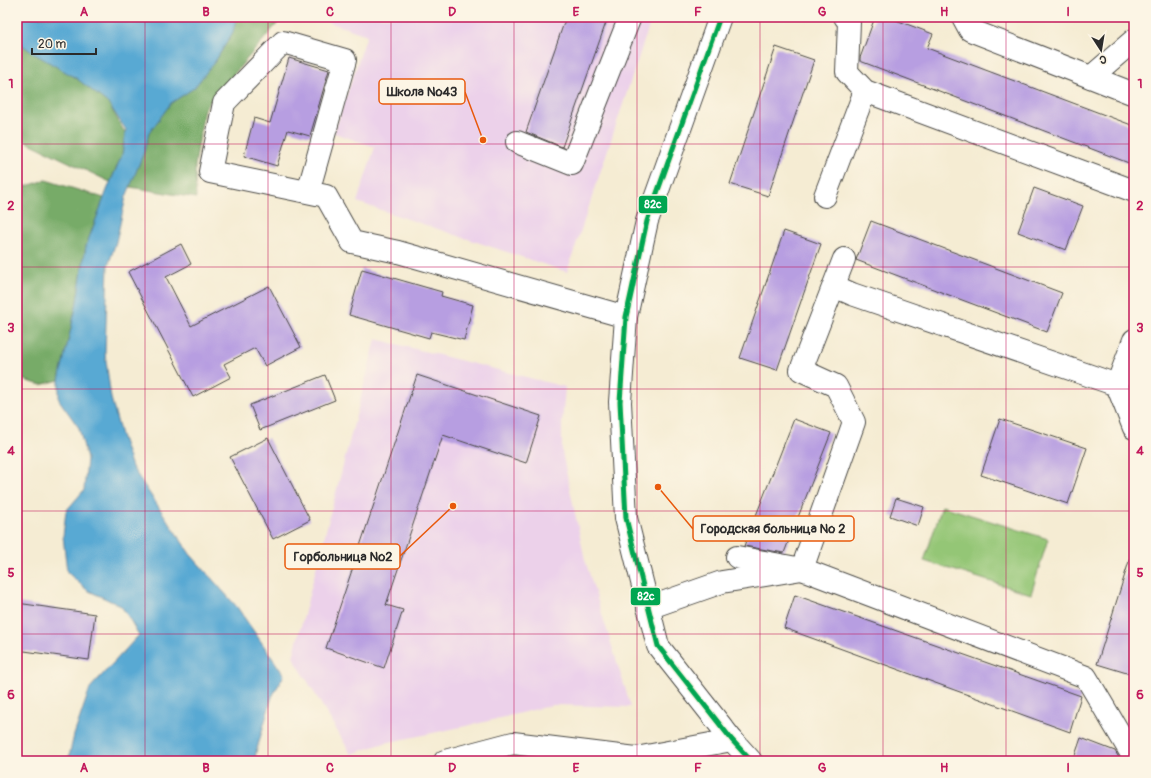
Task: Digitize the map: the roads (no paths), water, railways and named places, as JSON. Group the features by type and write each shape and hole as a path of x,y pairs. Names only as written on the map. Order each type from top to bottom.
{"main road":[{"path":"517,142 572,164 630,17"},
{"path":"720,17 647,221 626,317 620,402 626,518 658,646 732,740 751,761"},
{"path":"845,17 849,22 847,72 865,90 1134,192"},
{"path":"963,17 970,30 1134,94"},
{"path":"1091,77 1134,40"},
{"path":"308,192 345,60 283,42 224,103 210,172 326,196 352,242 398,252 626,317"},
{"path":"825,196 865,90"},
{"path":"802,569 854,422 836,386 801,370 844,259"},
{"path":"834,286 1117,385"},
{"path":"1134,340 1117,385 1134,428"},
{"path":"737,557 802,569 1086,677 1134,758"},
{"path":"648,608 722,582 802,569"},
{"path":"445,761 513,743 636,758 732,740"}],"water":[{"path":"17,17 237,17 233,32 216,60 194,88 171,103 149,133 144,152 126,197 116,242 108,266 105,353 111,398 121,435 132,467 190,554 237,607 284,675 272,697 256,752 255,761 68,761 74,735 90,688 139,635 121,606 87,590 67,572 63,536 66,511 84,490 87,459 79,428 59,400 59,380 76,307 86,246 122,155 126,130 109,104 76,78 33,53 17,41"}],"place":[{"name":"Школа №43","path":"483,140"},
{"name":"Городская больница № 2","path":"658,487"},
{"name":"Горбольница №2","path":"453,506"}]}
